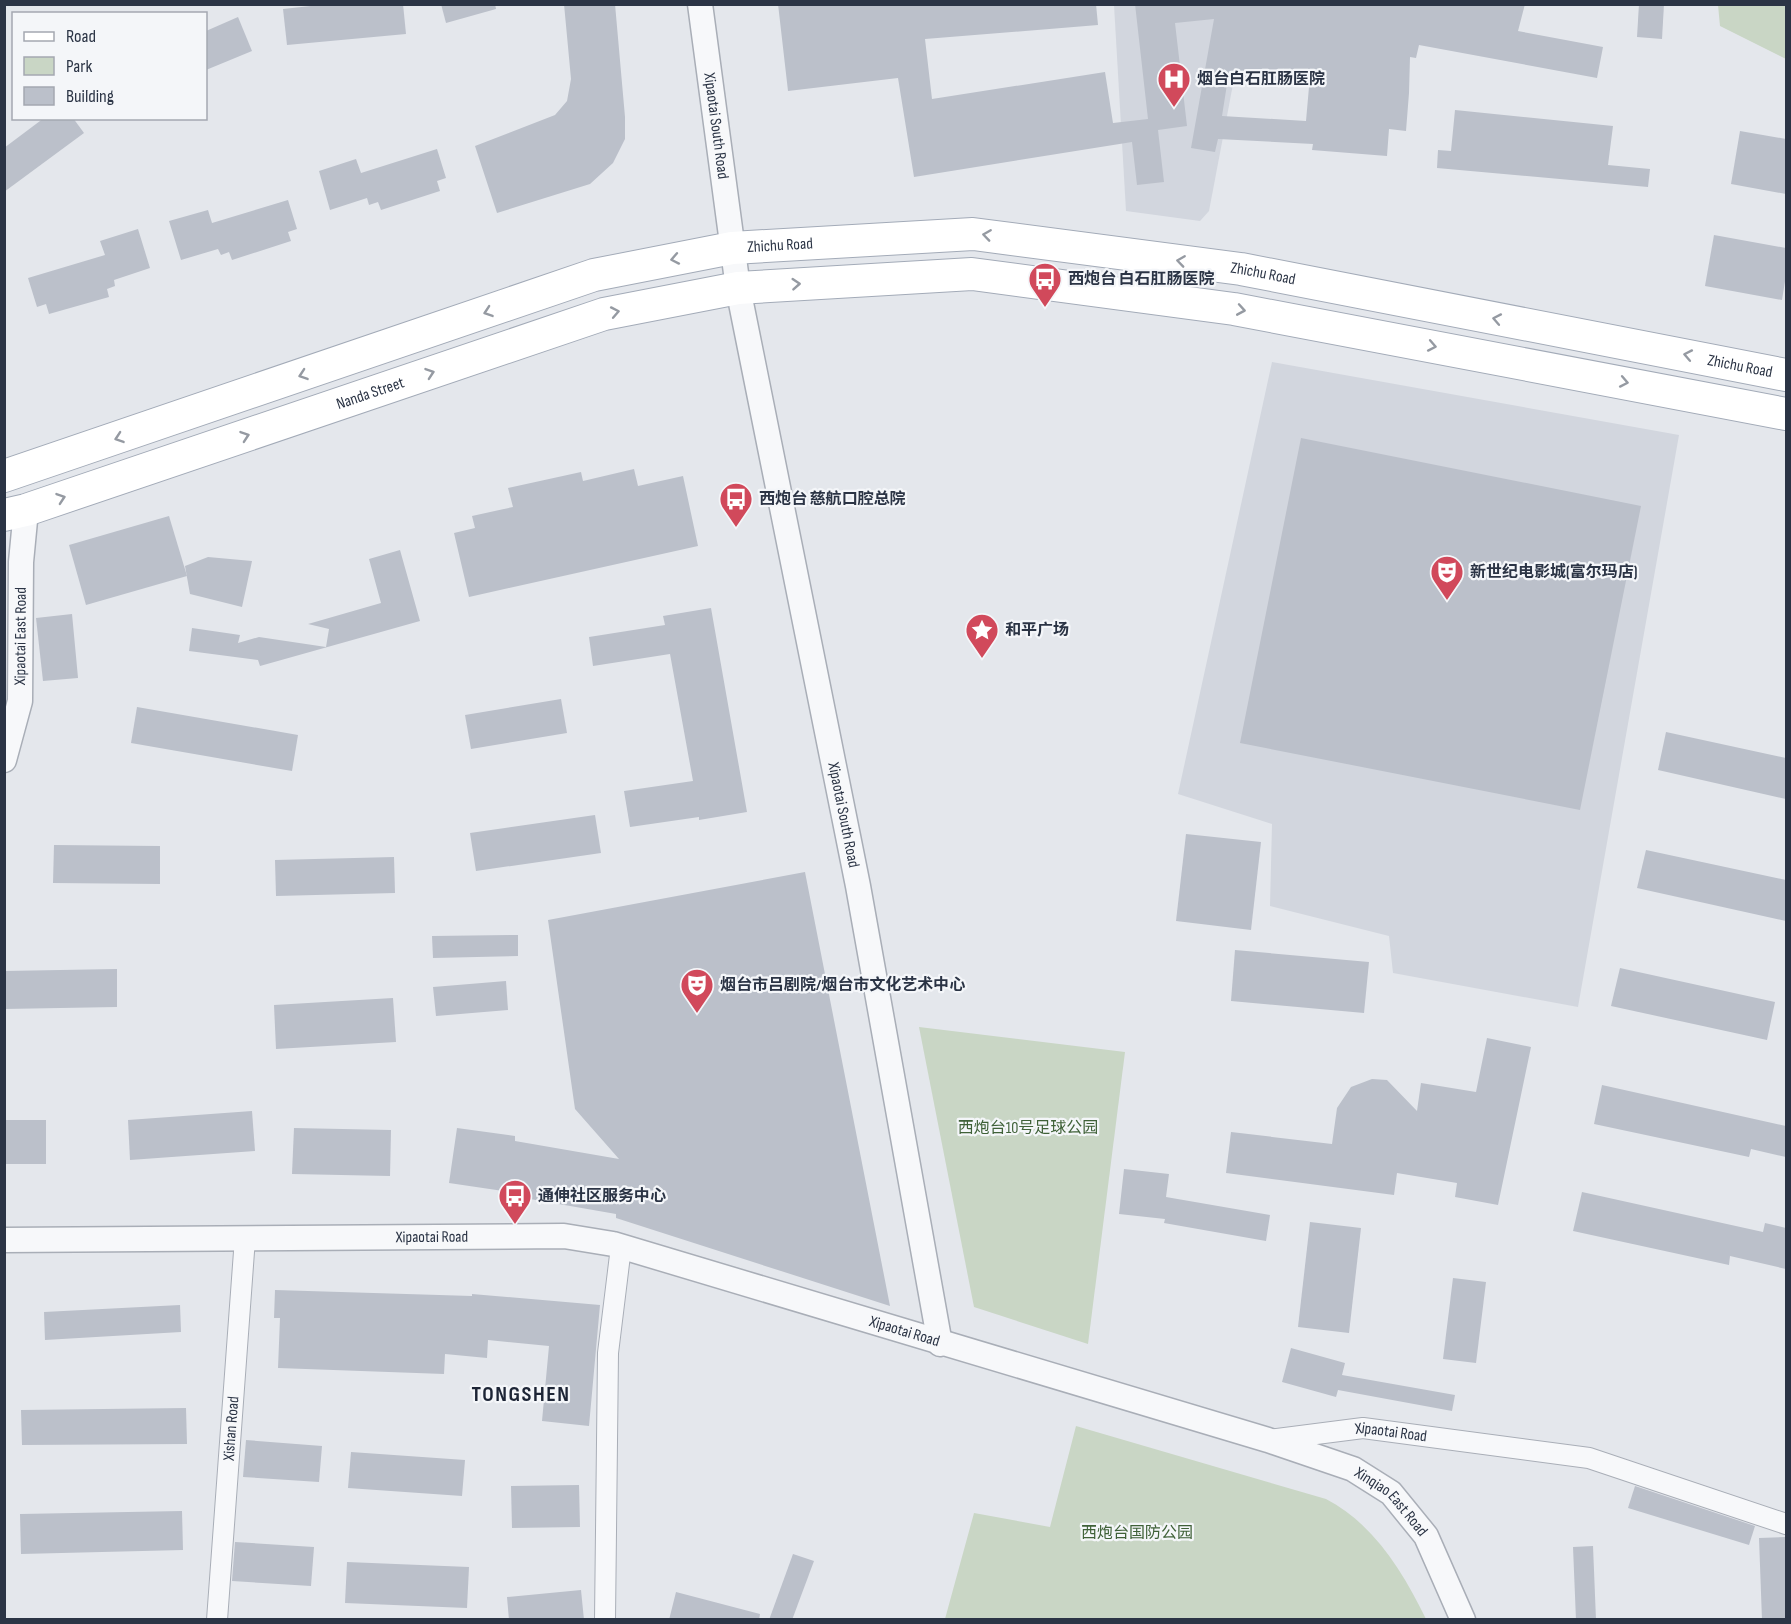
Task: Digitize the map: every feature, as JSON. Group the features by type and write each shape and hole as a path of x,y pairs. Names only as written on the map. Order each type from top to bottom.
{"main road":[{"name":"Zhichu Road","path":"732,248 974,234 1241,269 1786,375"},
{"path":"4,476 594,275 732,248"},
{"path":"738,288 972,274 1234,309 1786,414"},
{"name":"Nanda Street","path":"15,512 604,314 738,288"}],"street":[{"name":"Xipaotai South Road","path":"700,4 738,288 858,886 940,1344"},
{"name":"Xipaotai East Road","path":"4,760 20,701 21,562 15,512"},
{"name":"Xipaotai Road","path":"4,1240 564,1236 621,1247 1268,1440 1362,1428 1589,1458 1786,1524"},
{"name":"Xishan Road","path":"218,1620 245,1238"},
{"path":"605,1620 608,1353 621,1247"},
{"name":"Xinqiao East Road","path":"1268,1440 1353,1469 1391,1493 1426,1536 1463,1620"}],"shaded area":[{"name":"烟台白石肛肠医院","path":"1114,5 1248,5 1209,211 1200,221 1126,211"},
{"path":"1272,362 1679,435 1578,1007 1393,973 1389,936 1270,906 1272,824 1178,794"}],"green space":[{"path":"1718,5 1786,5 1786,59 1720,26"},
{"name":"西炮台10号足球公园","path":"919,1027 1125,1052 1088,1344 974,1307"},
{"name":"西炮台国防公园","path":"1076,1426 1326,1499 1343,1509 1373,1536 1397,1567 1426,1619 945,1619 974,1513 1050,1527"}],"building":[{"path":"329,4 403,4 406,34 287,45 283,9"},
{"path":"441,4 495,4 496,9 446,23"},
{"path":"564,4 615,4 625,139 613,163 590,184 497,213 475,146 555,115 567,101 571,79"},
{"path":"778,4 1096,4 1098,25 925,39 932,99 1105,72 1113,123 1148,119 1135,4 1525,4 1518,31 1603,47 1597,78 1419,45 1416,58 1410,57 1406,131 1389,129 1387,156 1312,150 1313,144 1218,139 1215,152 1191,148 1214,19 1175,23 1187,126 1158,130 1164,182 1137,185 1132,142 914,177 898,78 788,91","holes":["1228,78 1309,87 1306,121 1222,116"]},
{"path":"1639,4 1664,4 1662,39 1637,37"},
{"path":"238,17 252,51 207,70 207,31"},
{"path":"1455,110 1613,126 1608,165 1650,169 1648,187 1437,168 1438,150 1451,151"},
{"path":"41,120 74,120 84,133 4,192 4,148"},
{"path":"1740,131 1786,139 1786,194 1731,184"},
{"path":"437,149 446,178 437,181 440,191 381,210 378,202 369,205 367,198 330,210 319,171 356,159 361,173"},
{"path":"288,200 297,229 288,232 291,241 232,260 229,252 221,255 218,249 181,260 169,221 208,210 212,223"},
{"path":"138,229 150,268 114,280 115,286 107,289 109,297 49,314 46,304 37,307 28,278 105,255 100,241"},
{"path":"1714,235 1786,248 1786,275 1782,300 1705,286"},
{"path":"1301,438 1641,506 1580,810 1240,743"},
{"path":"634,469 638,486 683,476 698,546 469,597 454,533 475,528 472,516 513,507 508,488 581,472 583,481"},
{"path":"169,516 187,576 86,605 69,545"},
{"path":"400,550 420,621 260,666 258,660 189,651 192,628 240,635 238,643 259,637 326,647 329,629 308,624 381,603 369,559"},
{"path":"208,557 252,561 242,607 190,594 185,566"},
{"path":"711,608 747,812 699,820 699,817 630,827 624,791 693,781 670,654 593,666 589,637 665,625 663,616"},
{"path":"72,614 78,678 43,681 36,618"},
{"path":"561,699 567,733 471,749 465,715"},
{"path":"137,707 298,735 292,771 131,743"},
{"path":"1666,732 1786,758 1786,799 1658,770"},
{"path":"595,815 601,853 476,871 470,833"},
{"path":"1186,834 1261,842 1251,930 1176,921"},
{"path":"54,845 160,846 160,884 53,883"},
{"path":"1646,850 1786,880 1786,921 1637,888"},
{"path":"394,857 395,893 276,896 275,860"},
{"name":"烟台市吕剧院/烟台市文化艺术中心","path":"805,872 890,1306 616,1218 616,1214 530,1199 530,1195 449,1183 457,1128 515,1136 515,1141 619,1159 575,1109 548,920"},
{"path":"518,935 518,956 433,958 432,936"},
{"path":"1235,950 1369,962 1364,1013 1231,1001"},
{"path":"1620,968 1775,1002 1767,1040 1611,1006"},
{"path":"117,969 117,1007 4,1009 4,971"},
{"path":"506,981 508,1010 436,1016 433,987"},
{"path":"393,998 396,1042 276,1049 274,1005"},
{"path":"1487,1038 1531,1047 1498,1205 1455,1197 1457,1183 1397,1173 1394,1195 1226,1173 1231,1132 1332,1144 1337,1108 1351,1087 1372,1079 1387,1080 1417,1111 1421,1083 1476,1092"},
{"path":"1602,1085 1786,1126 1786,1157 1751,1149 1749,1157 1594,1124"},
{"path":"252,1111 255,1151 130,1160 128,1120"},
{"path":"4,1120 46,1120 46,1164 4,1164"},
{"path":"294,1128 391,1130 390,1176 292,1174"},
{"path":"1124,1169 1169,1174 1166,1197 1270,1215 1266,1241 1164,1223 1165,1219 1119,1214"},
{"path":"1582,1192 1763,1232 1765,1223 1786,1228 1786,1269 1730,1256 1729,1265 1573,1231"},
{"path":"1310,1222 1361,1228 1349,1333 1298,1327"},
{"path":"1453,1278 1486,1282 1476,1363 1443,1359"},
{"path":"275,1290 472,1296 472,1294 600,1305 589,1426 542,1421 549,1346 488,1340 487,1358 445,1354 444,1374 278,1368 280,1318 274,1318"},
{"path":"180,1305 181,1332 45,1340 44,1312"},
{"path":"1291,1348 1345,1363 1342,1375 1455,1395 1452,1411 1338,1390 1336,1397 1282,1382"},
{"path":"186,1408 187,1444 22,1445 21,1410"},
{"path":"246,1440 322,1446 319,1482 243,1477"},
{"path":"351,1452 465,1460 462,1496 348,1488"},
{"path":"579,1485 580,1527 512,1528 511,1486"},
{"path":"1635,1486 1755,1526 1749,1545 1628,1508"},
{"path":"182,1511 183,1550 21,1554 20,1514"},
{"path":"1786,1537 1786,1620 1762,1620 1759,1538"},
{"path":"235,1542 314,1547 311,1586 232,1581"},
{"path":"1593,1546 1596,1620 1576,1620 1573,1547"},
{"path":"793,1554 814,1561 792,1620 769,1620"},
{"path":"347,1562 469,1567 467,1608 345,1603"},
{"path":"581,1590 584,1620 509,1620 507,1597"},
{"path":"676,1592 760,1614 759,1620 669,1620"}],"place":[{"name":"烟台白石肛肠医院","path":"1174,108"},
{"name":"西炮台 白石肛肠医院","path":"1045,308"},
{"name":"西炮台 慈航口腔总院","path":"736,528"},
{"name":"新世纪电影城(富尔玛店)","path":"1447,601"},
{"name":"和平广场","path":"982,659"},
{"name":"烟台市吕剧院/烟台市文化艺术中心","path":"697,1014"},
{"name":"通伸社区服务中心","path":"515,1225"}],"district":[{"name":"TONGSHEN","path":"521,1394"}]}
